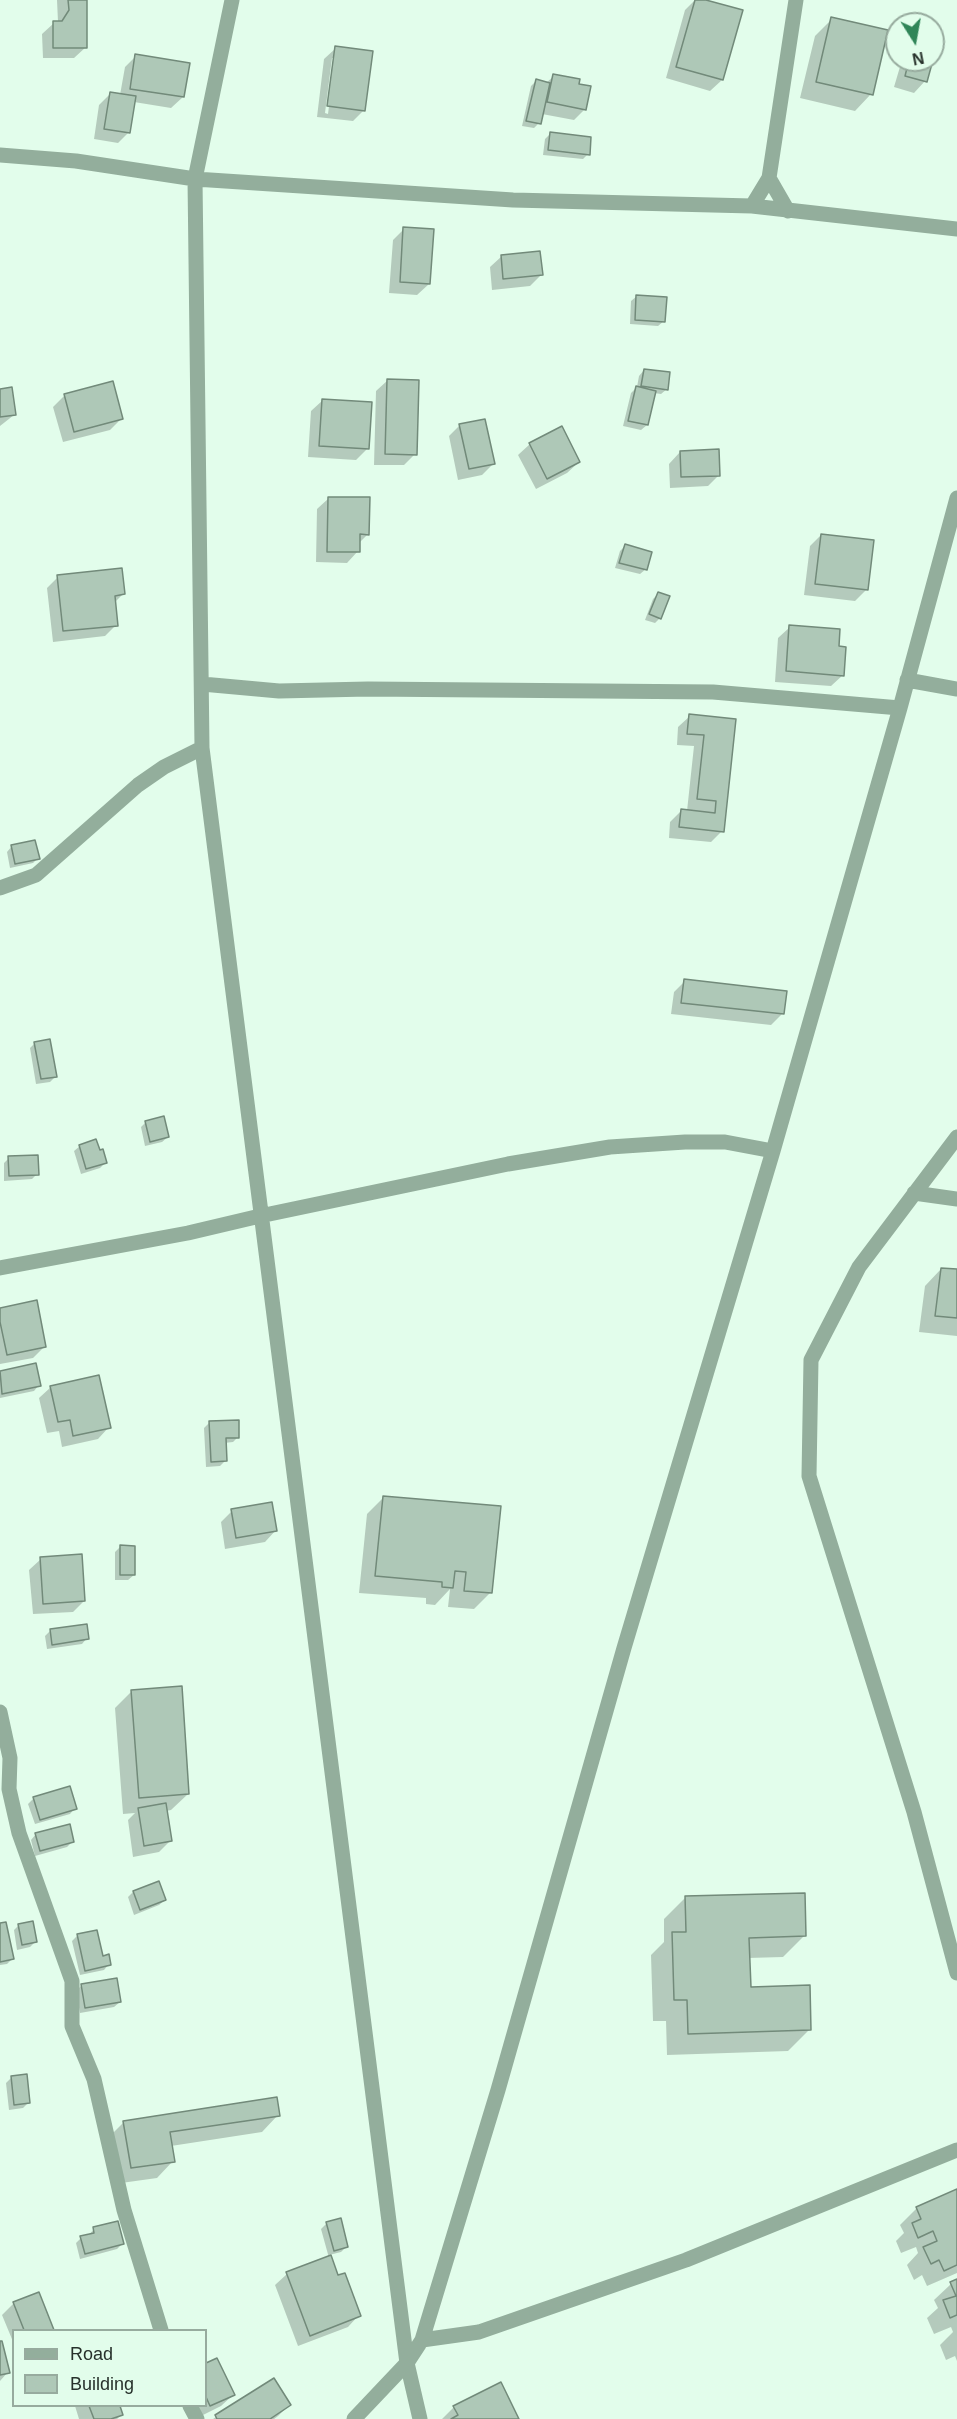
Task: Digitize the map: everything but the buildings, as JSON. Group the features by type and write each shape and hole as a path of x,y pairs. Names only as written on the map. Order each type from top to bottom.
{"street":[{"path":"232,0 195,179 202,748 407,2363 420,2419"},
{"path":"752,206 769,178 796,0"},
{"path":"0,154 76,161 195,179 513,200 752,206 957,229"},
{"path":"769,178 788,211"},
{"path":"354,2419 407,2363 422,2340 498,2090 624,1648 773,1151 900,708 957,498"},
{"path":"907,680 957,689"},
{"path":"202,684 279,691 368,689 713,692 900,708"},
{"path":"0,888 36,875 138,785 164,767 202,748"},
{"path":"957,1137 859,1267 811,1360 809,1476 914,1812 957,1972"},
{"path":"0,1268 105,1250 508,1164 610,1147 725,1142 773,1151"},
{"path":"914,1192 957,1199"},
{"path":"0,1712 10,1758 9,1789 19,1833 72,1981 72,2026 94,2079 124,2210 160,2329"},
{"path":"422,2340 479,2332 686,2260 957,2150"}]}
